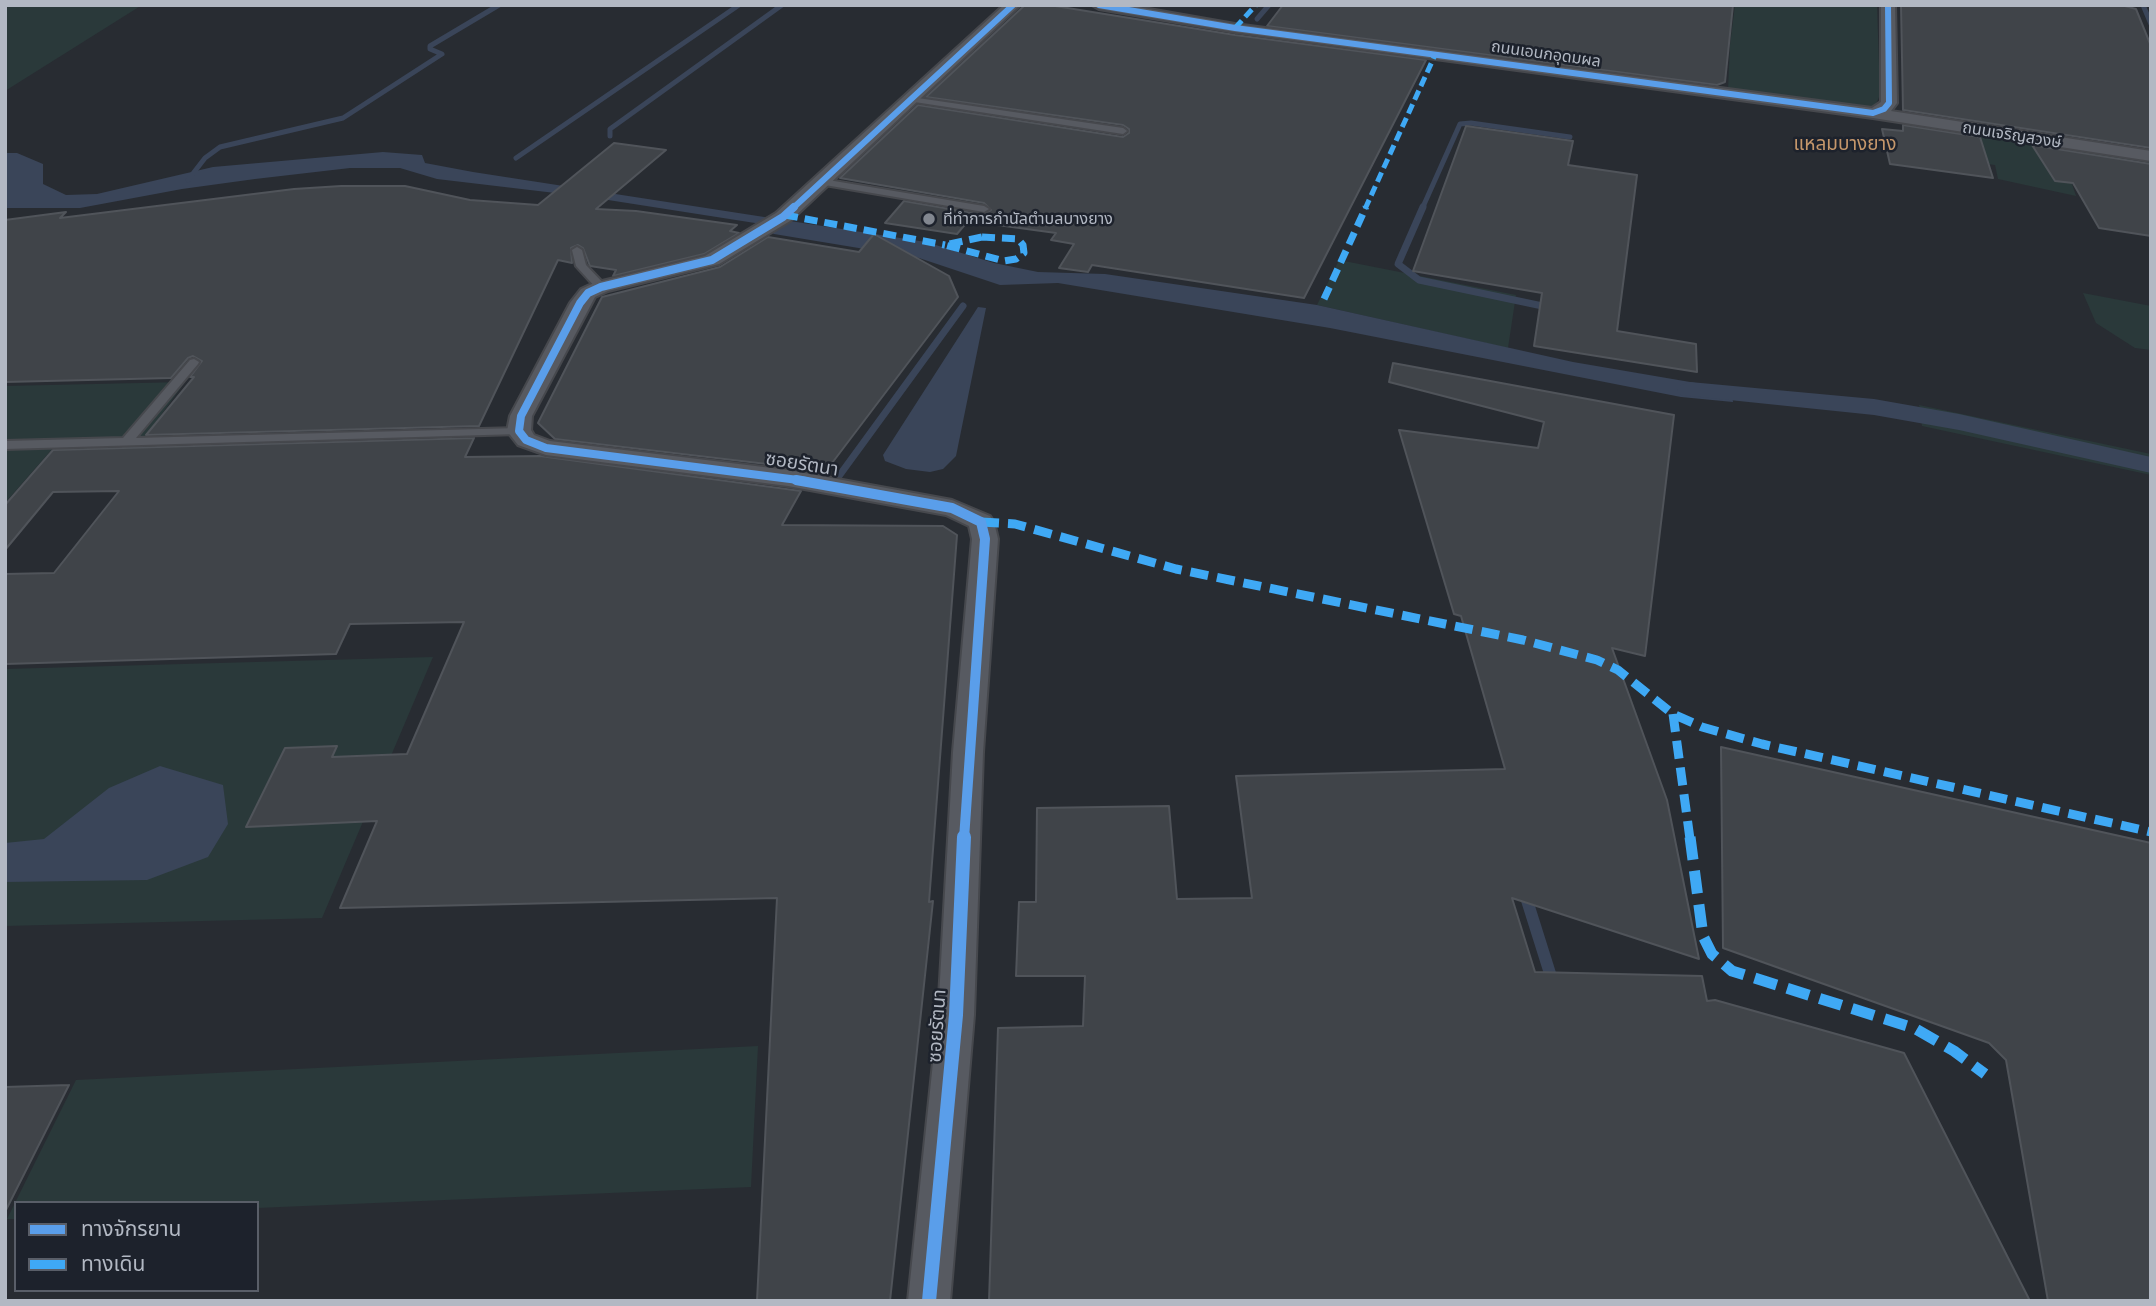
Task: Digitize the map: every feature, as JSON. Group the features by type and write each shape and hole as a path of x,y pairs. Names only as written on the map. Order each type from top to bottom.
{"street":[{"path":"520,431 521,416 580,303 588,293 601,287 712,260 772,224 822,182 1013,5"},
{"name":"ถนนเอนกอุดมผล","path":"1099,5 1235,28 1828,109 1874,113"},
{"path":"1874,113 1889,103 1888,5"},
{"name":"ถนนเจริญสวงษ์","path":"1874,113 2151,156"},
{"name":"ซอยรัตนา","path":"520,431 526,440 546,448 788,478 952,508 981,522 985,538 968,752 956,1015 929,1301"}],"lane":[{"path":"911,99 1123,131"},
{"path":"822,182 984,209"},
{"path":"577,250 581,267 601,287"},
{"path":"126,442 194,362"},
{"path":"5,445 520,431"}],"shaded area":[{"path":"5,5 142,5 5,91"},
{"path":"1735,5 1877,5 1880,95 1875,106 1862,108 1728,90"},
{"path":"1955,129 2151,158 2151,176 2093,186 2072,184 2076,196 1998,179 1995,165 1966,161"},
{"path":"1339,260 1516,295 1508,348 1317,305"},
{"path":"2083,293 2151,306 2151,350 2135,348 2096,323"},
{"path":"185,382 145,437 5,440 5,386"},
{"path":"1919,405 2151,454 2151,475 1922,426"},
{"path":"5,447 54,447 5,503"},
{"path":"433,657 322,918 5,926 5,669"},
{"path":"758,1046 751,1187 259,1208 259,1201 16,1201 76,1080"},
{"path":"14,1205 14,1219 7,1219"}],"water":[{"path":"383,152 422,155 425,163 473,172 926,242 994,263 1038,272 1105,274 1317,305 1573,362 1731,389 1733,402 1681,397 1330,328 1058,283 1000,285 919,258 774,234 755,223 589,197 437,179 400,168 350,168 255,179 80,208 5,208 5,153 17,153 43,164 43,184 66,195 97,194 213,167"},
{"path":"978,307 986,308 956,456 943,469 930,472 906,469 885,461 883,455"},
{"path":"160,766 223,785 228,824 208,857 147,880 5,882 5,843 44,839 109,788"}],"building":[{"path":"1025,5 1049,5 1235,35 1426,60 1304,298 1092,265 1088,272 1059,268 1074,244 1051,240 1056,233 968,221 957,234 885,223 904,201 984,215 991,210 984,203 840,178 918,105 1123,137 1129,133 1129,129 1123,125 926,97"},
{"path":"1283,5 1733,5 1725,82 1717,85 1267,26"},
{"path":"1901,5 2121,5 2136,9 2151,46 2151,148 1903,110"},
{"path":"1903,125 1980,137 1993,178 1890,164 1882,129 1903,131"},
{"path":"1466,126 1573,141 1568,165 1637,175 1617,331 1696,344 1697,372 1534,346 1542,293 1413,271"},
{"path":"614,143 666,150 596,209 636,211 737,225 730,231 739,233 704,254 613,276 616,270 590,266 583,248 578,245 571,248 572,263 558,260 479,426 146,435 194,377 190,377 202,361 193,356 188,358 171,378 5,382 5,220 66,212 60,218 294,189 341,186 405,186 470,200 538,205"},
{"path":"2032,145 2151,164 2151,236 2099,228 2073,183 2055,181"},
{"path":"874,234 949,276 958,297 826,471 555,439 538,423 602,297 720,267 768,237 859,252"},
{"path":"1393,363 1674,415 1645,656 1612,648 1667,800 1699,959 1512,898 1535,972 1702,976 1707,1001 1715,1000 1904,1053 2030,1301 989,1301 998,1028 1083,1026 1085,976 1016,976 1019,902 1036,902 1037,808 1169,806 1177,899 1252,898 1236,776 1505,769 1461,616 1454,614 1399,430 1538,448 1544,422 1389,382"},
{"path":"474,438 465,457 540,456 801,491 782,525 943,526 957,535 929,902 933,901 890,1301 757,1301 777,898 340,908 377,821 246,827 285,748 337,746 332,757 407,754 464,622 350,624 336,654 5,664 5,574 54,573 119,491 53,492 5,550 5,505 53,450"},
{"path":"1721,747 2151,843 2151,1301 2048,1301 2006,1060 1989,1043 1723,948"},
{"path":"69,1085 5,1212 5,1087"}],"waterway":[{"path":"188,180 205,158 220,147 343,118 442,54 430,49 430,46 499,5"},
{"path":"516,158 739,5"},
{"path":"610,136 610,129 782,5"},
{"path":"1257,19 1269,5"},
{"path":"2143,5 2151,24"},
{"path":"1422,209 1460,124 1471,123 1570,137"},
{"path":"1423,207 1398,264 1419,280 1552,308"},
{"path":"839,476 963,306"},
{"path":"1690,390 1874,407 1959,422 2151,465"},
{"path":"1525,894 1553,983"}],"marked path":[{"path":"1235,28 1256,5"},
{"path":"1324,299 1435,55"},
{"path":"785,215 945,245 1004,261 1016,259 1024,253 1023,245 1018,239 982,237 945,245"},
{"path":"981,522 1015,524 1176,569 1523,640 1597,660 1618,670 1673,714 1702,727 1762,744 2151,832"},
{"path":"1673,714 1703,936 1712,954 1732,971 1914,1028 1954,1051 1985,1074"}],"cycle path":[{"path":"929,1301 956,1015 968,752 985,539 981,522 952,508 788,478 546,448 526,440 519,431 521,416 580,303 588,293 601,287 712,260 783,217 1013,5"},
{"path":"1099,5 1235,28 1873,113 1884,109 1889,103 1888,5"}],"place":[{"name":"ที่ทำการกำนัลตำบลบางยาง","path":"929,219"}],"district":[{"name":"แหลมบางยาง","path":"1845,144"}]}
